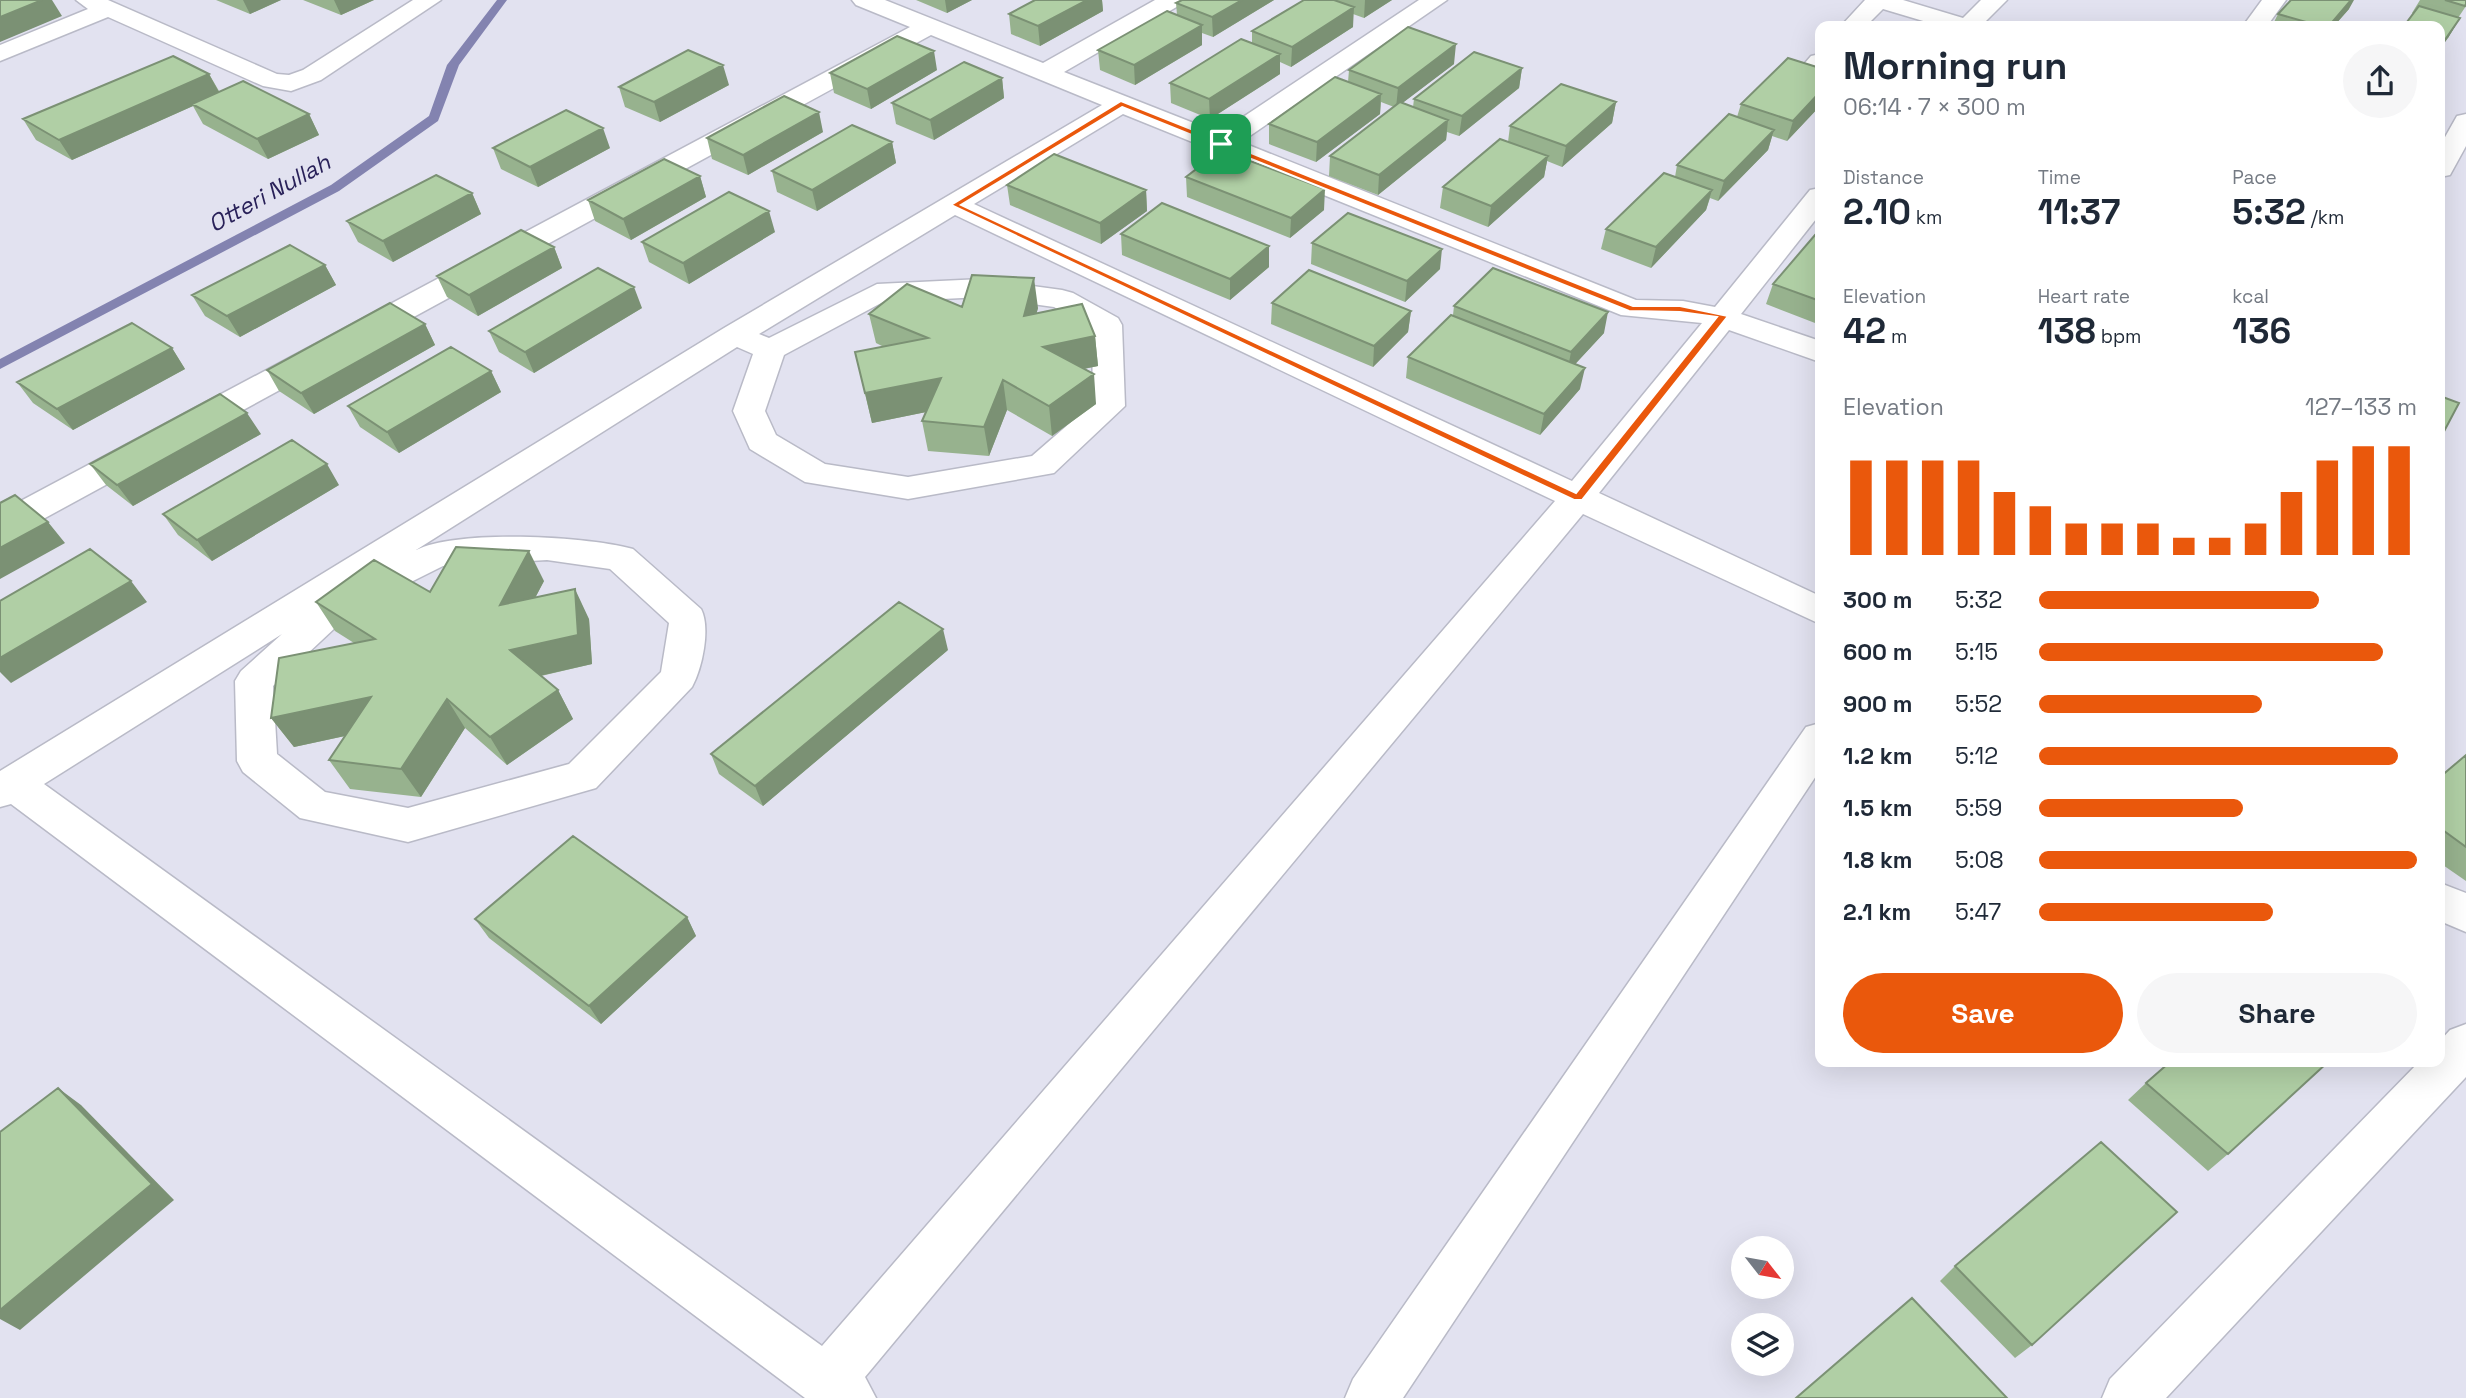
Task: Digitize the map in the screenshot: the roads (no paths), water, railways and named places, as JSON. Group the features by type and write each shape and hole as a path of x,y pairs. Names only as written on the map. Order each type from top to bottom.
{"street":[{"path":"0,54 97,4 272,81 291,83 312,75 429,0"},
{"path":"1045,73 1172,0"},
{"path":"1221,144 1436,0"},
{"path":"1858,21 1878,0 1949,21"},
{"path":"1972,21 1996,0"},
{"path":"2259,21 2274,0"},
{"path":"870,1 1632,309 1680,309 1723,316 1815,350"},
{"path":"0,527 930,26"},
{"path":"1121,104 735,335 326,600 7,787 838,1390 1578,498 1815,201"},
{"path":"2445,162 2466,122"},
{"path":"2445,173 2466,181"},
{"path":"955,205 1815,609"},
{"path":"982,288 1062,299 1107,325 1109,406 1042,465 908,488 817,474 762,442 748,411 770,350 877,293 982,288"},
{"path":"735,335 770,350"},
{"path":"547,548 620,558 688,618 679,677 582,777 408,825 314,806 257,761 254,681 326,600 437,554 547,548"},
{"path":"1372,1398 1815,745"},
{"path":"2445,904 2466,914"},
{"path":"2129,1398 2466,1045"}],"waterway":[{"name":"Otteri Nullah","path":"0,365 335,188 434,118 453,65 502,0"}]}
